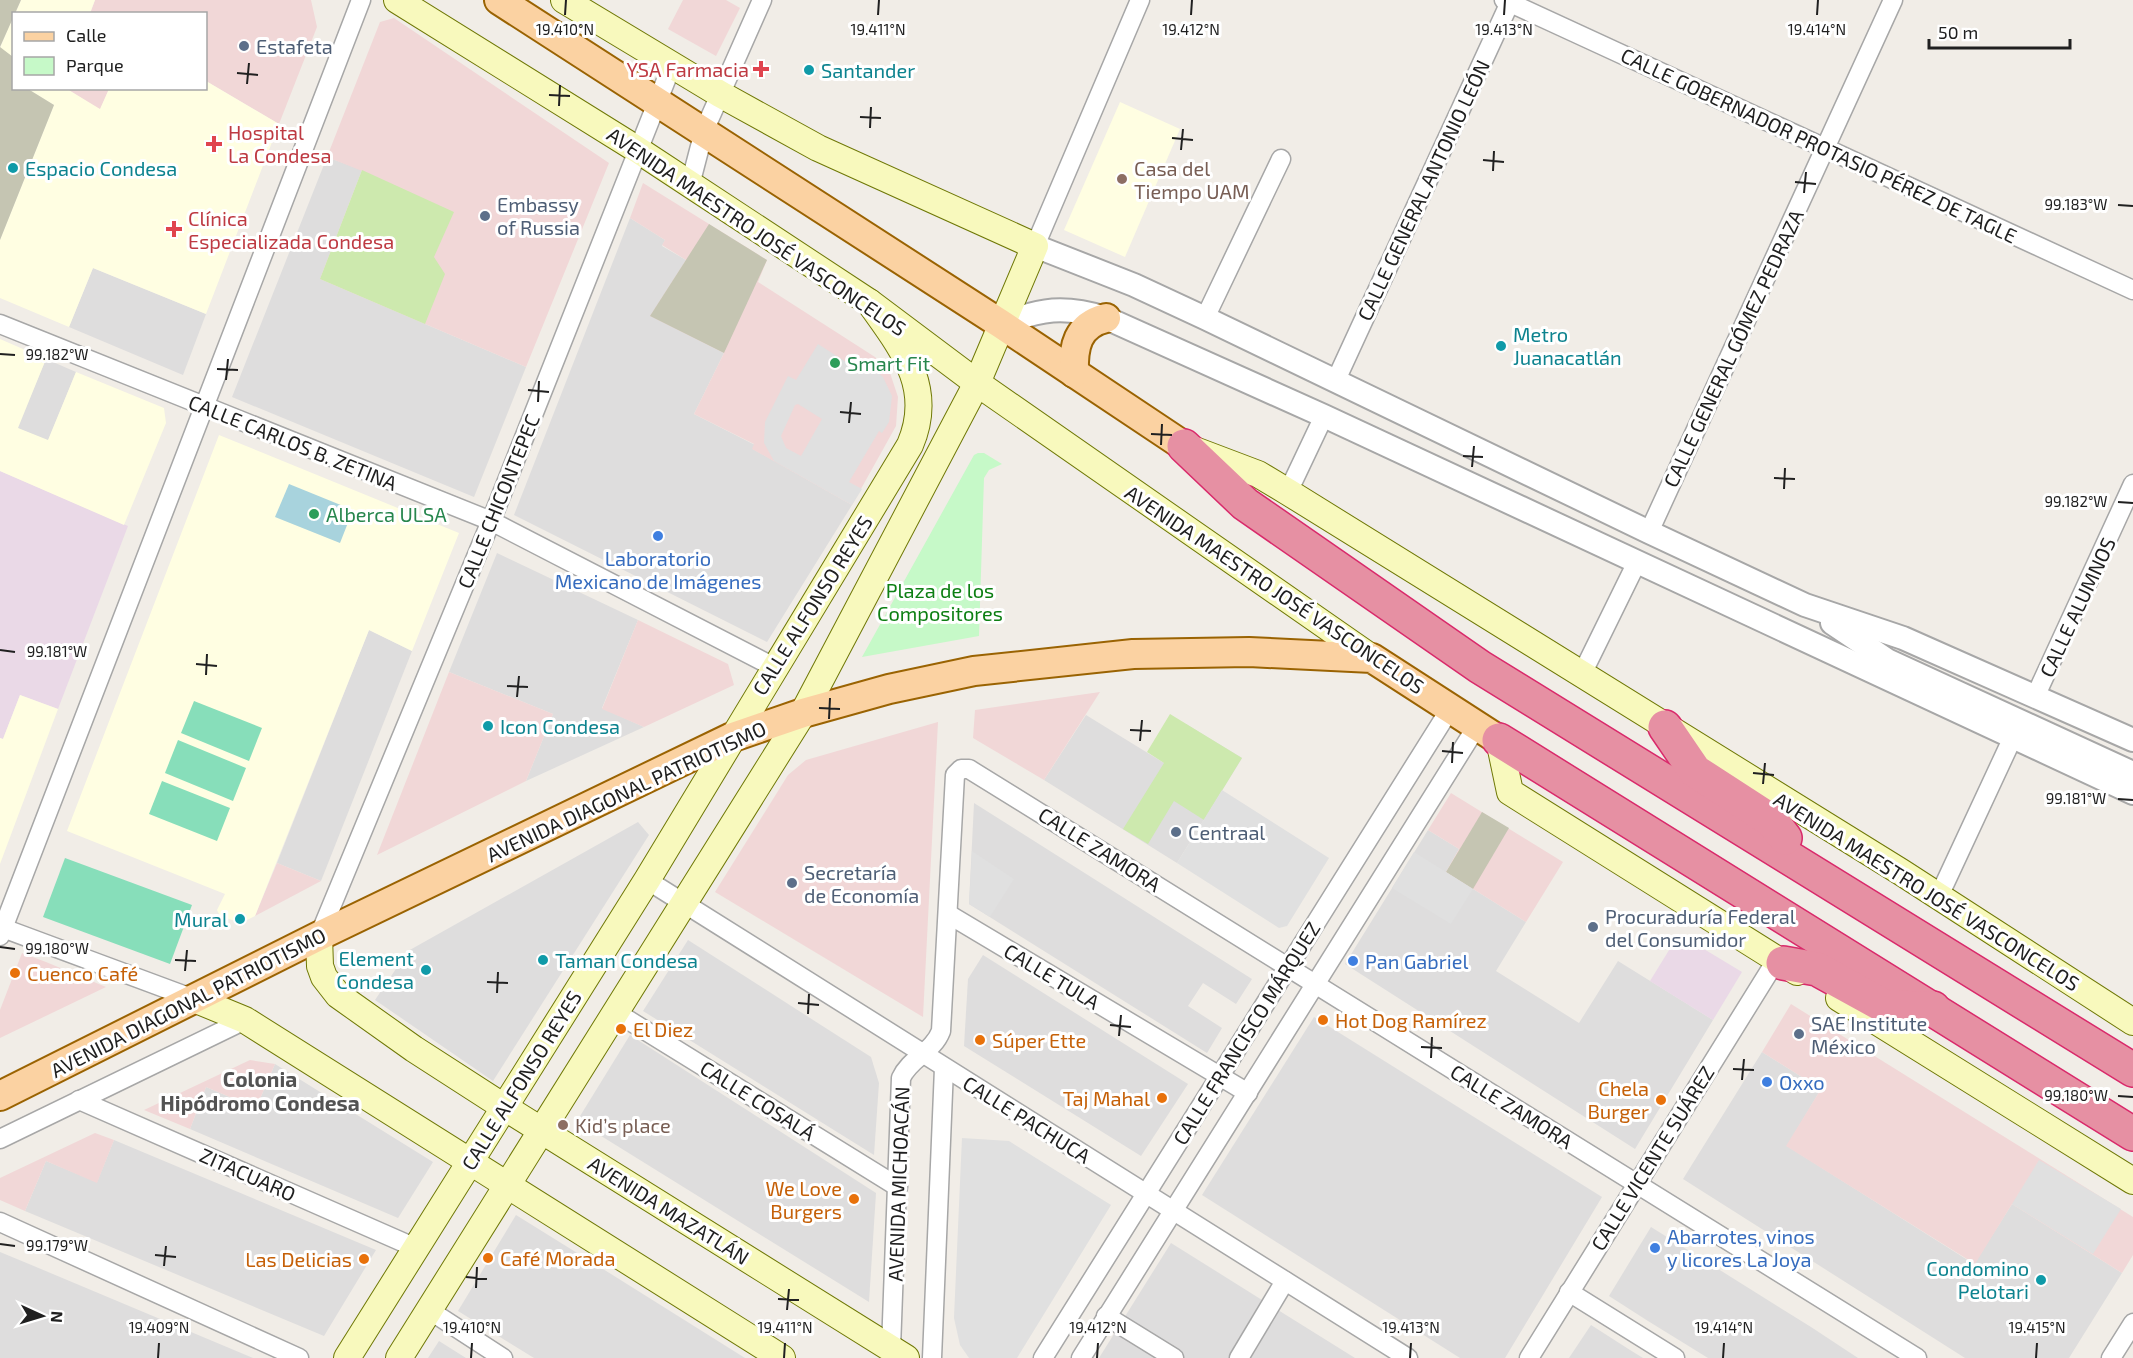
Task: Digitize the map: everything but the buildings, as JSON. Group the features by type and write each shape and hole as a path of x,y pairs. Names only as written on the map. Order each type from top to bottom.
{"highway":[{"path":"1184,446 1245,504 1480,667 2133,1070"},
{"path":"1665,726 1695,771 1772,821 1810,870"},
{"path":"1488,733 1934,1008 2133,1134"},
{"path":"1780,961 1817,969 1886,1007 1934,1008"}],"main road":[{"name":"AVENIDA MAESTRO JOSÉ VASCONCELOS","path":"397,0 638,150 869,302 977,383 1372,658 1488,733"},
{"name":"AVENIDA MAESTRO JOSÉ VASCONCELOS","path":"499,0 1002,324 1184,446 1258,474 1288,492 1939,896 2133,1022"},
{"path":"564,0 720,94 853,166 1035,246"},
{"name":"CALLE ALFONSO REYES","path":"399,1358 803,713 977,383 1035,246"},
{"name":"CALLE ALFONSO REYES","path":"347,1358 646,880 730,738 910,445 917,429 919,412 913,372 905,353 869,302"},
{"path":"1074,373 1074,349 1077,340 1088,325 1106,318"},
{"name":"AVENIDA DIAGONAL PATRIOTISMO","path":"0,1096 319,936 730,738 803,713 918,682 974,670 1047,661 1207,652 1372,658"},
{"path":"1488,733 1510,792 2133,1181"},
{"name":"AVENIDA MAZATLÁN","path":"319,936 320,966 338,995 414,1049 896,1355"},
{"path":"194,999 245,1020 782,1358"}],"street":[{"path":"194,999 1,930 361,0"},
{"path":"690,185 704,131 762,0"},
{"path":"1140,0 1035,246 1134,285 1205,318 1805,605 1903,638 2133,740"},
{"name":"CALLE GENERAL GÓMEZ PEDRAZA","path":"1649,532 1893,0"},
{"name":"CALLE GOBERNADOR PROTASIO PÉREZ DE TAGLE","path":"1508,1 2133,290"},
{"name":"CALLE GENERAL ANTONIO LEÓN","path":"1336,380 1508,1"},
{"name":"CALLE CHICONTEPEC","path":"319,936 491,521 672,65"},
{"path":"1205,318 1281,159"},
{"path":"1002,324 1037,311 1052,309 1086,312 1106,318 1324,416 2133,793"},
{"name":"CALLE CARLOS B. ZETINA","path":"0,324 491,521 774,667"},
{"path":"1288,492 1324,416"},
{"name":"CALLE ALUMNOS","path":"2035,697 2133,484"},
{"path":"1582,674 1637,562"},
{"path":"1805,605 1887,660 2133,773"},
{"name":"CALLE FRANCISCO MÁRQUEZ","path":"1043,1358 1450,709"},
{"name":"CALLE FRANCISCO MÁRQUEZ","path":"1081,1358 1316,983 1488,733"},
{"path":"1939,896 2013,737"},
{"name":"CALLE ZAMORA","path":"955,775 961,769 978,772 1917,1358"},
{"name":"AVENIDA MICHOACÁN","path":"896,1355 901,1078 906,1066 924,1054 938,1040 941,1031 955,775"},
{"name":"CALLE PACHUCA","path":"646,880 1408,1358"},
{"name":"CALLE TULA","path":"948,914 1248,1093"},
{"name":"CALLE VICENTE SUÁREZ","path":"1528,1358 1780,961"},
{"name":"CALLE COSALÁ","path":"617,1013 898,1187"},
{"path":"0,1139 245,1020"},
{"name":"AVENIDA MICHOACÁN","path":"932,1358 944,1068"},
{"name":"ZITACUARO","path":"79,1100 416,1248"},
{"path":"0,1222 299,1358"},
{"path":"1239,1358 1285,1281"},
{"path":"1569,1292 1675,1358"},
{"path":"429,1310 503,1358"},
{"path":"1106,1316 1173,1358"},
{"path":"2111,1358 2133,1323"}],"shaded area":[{"path":"0,0 21,0 16,12 12,12 12,20 0,47"},
{"path":"21,0 95,0 90,12 16,12"},
{"path":"95,0 311,0 317,27 279,124 207,82 207,12 91,12"},
{"path":"683,0 726,0 740,8 716,56 668,29"},
{"path":"394,18 609,163 526,367 320,279 362,171 327,157 380,22"},
{"path":"12,19 12,56 0,48"},
{"name":"Espacio Condesa","path":"0,47 12,56 12,90 30,90 54,105 0,240"},
{"path":"207,82 279,124 206,314 93,268 69,327 0,298 0,240 54,105 30,90 69,90 100,109 109,90 207,90"},
{"path":"69,90 109,90 100,110"},
{"name":"Casa del Tiempo UAM","path":"1120,102 1180,129 1125,257 1064,230"},
{"path":"327,157 362,170 320,279 526,367 474,497 232,397"},
{"path":"643,183 767,260 758,282 875,357 890,373 898,397 896,426 852,505 752,449 754,444 694,414 724,353 650,316 686,260 662,245 665,240 630,218"},
{"path":"630,218 665,240 662,246 686,260 651,316 724,353 694,414 755,445 753,449 852,505 767,642 514,515"},
{"path":"709,224 767,260 724,353 650,316"},
{"path":"93,268 206,314 183,375 69,327"},
{"path":"0,339 46,359 18,428 48,440 76,372 164,408 166,423 124,525 0,471"},
{"path":"818,344 857,369 861,362 875,370 883,377 892,396 889,422 882,433 879,431 849,482 862,489 852,505 774,461 764,443 765,422 788,376 796,380","holes":["798,404 822,419 801,456 786,448 781,436 795,405"]},
{"path":"46,359 76,372 48,441 17,428"},
{"path":"219,435 459,533 412,651 369,630 255,916 241,923 220,916 217,910 225,894 67,831"},
{"path":"0,471 128,526 58,709 20,695 3,739 0,738"},
{"path":"497,553 638,620 602,708 644,727 526,781 553,714 449,672"},
{"path":"638,620 728,664 734,685 644,727 602,709"},
{"path":"369,630 412,651 321,881 277,863"},
{"path":"449,672 553,714 526,781 377,855"},
{"path":"1100,692 1044,780 973,738 975,710"},
{"path":"20,695 58,709 0,864 0,738 3,739"},
{"path":"1086,715 1164,763 1186,724 1242,758 1177,863 1044,780"},
{"path":"938,722 923,1017 715,892 788,775 806,760"},
{"path":"1222,790 1329,858 1287,926 1279,928 1177,863"},
{"path":"1451,793 1563,862 1526,922 1446,872 1459,849 1428,830"},
{"path":"974,803 1252,979 1236,1004 1203,983 1188,1006 1222,1028 1207,1053 969,904"},
{"path":"1482,812 1509,828 1473,889 1446,872"},
{"path":"638,822 649,835 493,1081 375,1000 408,951"},
{"path":"1428,830 1459,849 1446,872 1526,922 1496,971 1579,1023 1618,961 1713,1020 1635,1149 1345,964"},
{"path":"972,851 1014,879 990,917 969,904"},
{"path":"1414,852 1473,889 1451,924 1392,888"},
{"path":"277,863 321,881 255,916"},
{"path":"1679,934 1742,972 1713,1020 1650,981"},
{"path":"688,940 871,1057 879,1083 874,1155 643,1011"},
{"path":"22,953 106,987 0,1038 0,1010"},
{"path":"983,955 1188,1084 1141,1156 964,1046 968,979"},
{"path":"1791,1004 2133,1217 2133,1255 2122,1273 2012,1204 1975,1264 1786,1146 1821,1089 1762,1052"},
{"path":"1314,1017 1602,1197 1505,1358 1460,1358 1202,1195"},
{"path":"630,1035 876,1193 869,1302 577,1121"},
{"path":"1762,1052 1821,1089 1787,1146 1974,1264 2012,1204 2122,1273 2069,1358 1965,1358 1683,1179"},
{"path":"250,1060 275,1064 256,1108 206,1087 190,1129 144,1110"},
{"path":"275,1064 433,1162 398,1218 190,1129 206,1087 256,1108"},
{"path":"95,1133 114,1140 97,1183 46,1161 25,1211 0,1200 0,1178"},
{"path":"962,1138 1009,1141 1111,1205 1017,1358 969,1358 960,1345 954,1318"},
{"path":"114,1140 376,1250 324,1336 25,1211 46,1161 97,1182"},
{"path":"2039,1160 2121,1209 2093,1254 2012,1204"},
{"path":"516,1215 745,1358 534,1358 458,1311"},
{"path":"1651,1227 1858,1358 1708,1358 1648,1321 1609,1296"},
{"path":"1171,1243 1355,1358 1099,1358"},
{"path":"0,1252 29,1264 253,1358 0,1358"},
{"path":"1591,1325 1630,1350 1643,1358 1569,1358"},
{"path":"439,1341 458,1353 466,1358 428,1358"}],"green space":[{"path":"362,170 454,212 434,257 445,274 425,324 320,279"},
{"name":"Plaza de los Compositores","path":"984,453 1002,464 989,470 984,478 979,636 862,657 974,455"},
{"path":"194,701 262,728 249,761 181,733"},
{"path":"1170,714 1242,758 1204,820 1174,801 1148,844 1123,829 1164,763 1147,752"},
{"path":"178,740 246,768 233,801 165,773"},
{"path":"162,781 230,808 217,841 149,814"},
{"path":"65,858 192,905 170,964 43,917"}],"water":[{"name":"Alberca ULSA","path":"289,484 353,510 340,543 275,517"}],"place":[{"name":"Estafeta","path":"244,46"},
{"name":"YSA Farmacia","path":"761,69"},
{"name":"Santander","path":"809,70"},
{"name":"Hospital La Condesa","path":"214,144"},
{"name":"Espacio Condesa","path":"13,168"},
{"name":"Casa del Tiempo UAM","path":"1122,179"},
{"name":"Embassy of Russia","path":"485,216"},
{"name":"Clínica Especializada Condesa","path":"174,229"},
{"name":"Metro Juanacatlán","path":"1501,346"},
{"name":"Smart Fit","path":"835,363"},
{"name":"Alberca ULSA","path":"314,514"},
{"name":"Laboratorio Mexicano de Imágenes","path":"658,536"},
{"name":"Icon Condesa","path":"488,726"},
{"name":"Centraal","path":"1176,832"},
{"name":"Secretaría de Economía","path":"792,883"},
{"name":"Mural","path":"240,919"},
{"name":"Procuraduría Federal del Consumidor","path":"1593,927"},
{"name":"Taman Condesa","path":"543,960"},
{"name":"Pan Gabriel","path":"1353,961"},
{"name":"Element Condesa","path":"426,970"},
{"name":"Cuenco Café","path":"15,973"},
{"name":"Hot Dog Ramírez","path":"1323,1020"},
{"name":"El Diez","path":"621,1029"},
{"name":"SAE Institute México","path":"1799,1034"},
{"name":"Súper Ette","path":"980,1040"},
{"name":"Oxxo","path":"1767,1082"},
{"name":"Taj Mahal","path":"1162,1098"},
{"name":"Chela Burger","path":"1661,1100"},
{"name":"Kid’s place","path":"563,1125"},
{"name":"We Love Burgers","path":"854,1199"},
{"name":"Abarrotes, vinos y licores La Joya","path":"1655,1248"},
{"name":"Café Morada","path":"488,1258"},
{"name":"Las Delicias","path":"364,1259"},
{"name":"Condomino Pelotari","path":"2041,1280"}],"district":[{"name":"Colonia Hipódromo Condesa","path":"260,1090"}]}
